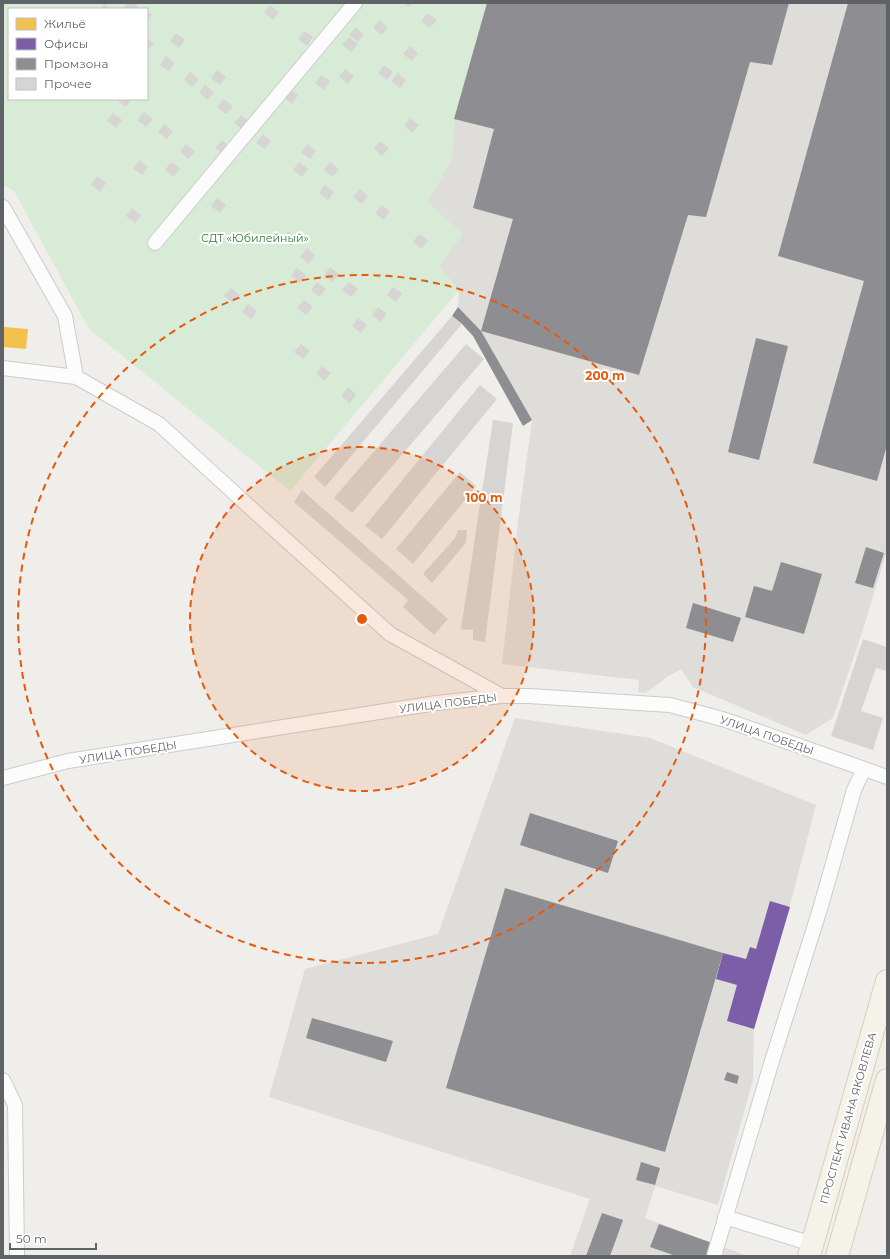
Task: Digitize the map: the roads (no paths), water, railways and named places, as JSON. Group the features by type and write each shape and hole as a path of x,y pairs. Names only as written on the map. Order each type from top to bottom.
{"main road":[{"name":"ПРОСПЕКТ ИВАНА ЯКОВЛЕВА","path":"810,1250 887,981"},
{"path":"810,1250 837,1254 887,1080"}],"street":[{"path":"155,243 354,3"},
{"path":"3,207 65,316 76,378"},
{"path":"3,368 76,378 159,424 390,634 502,696"},
{"name":"УЛИЦА ПОБЕДЫ","path":"3,778 68,761 436,703 502,696 529,696 670,705 726,720 887,777"},
{"path":"714,1256 771,1064 820,909 854,790 864,769"},
{"path":"3,1080 15,1105 17,1256"},
{"path":"725,1217 810,1250"}],"park label":[{"name":"СДТ «Юбилейный»","path":"255,238"}]}
